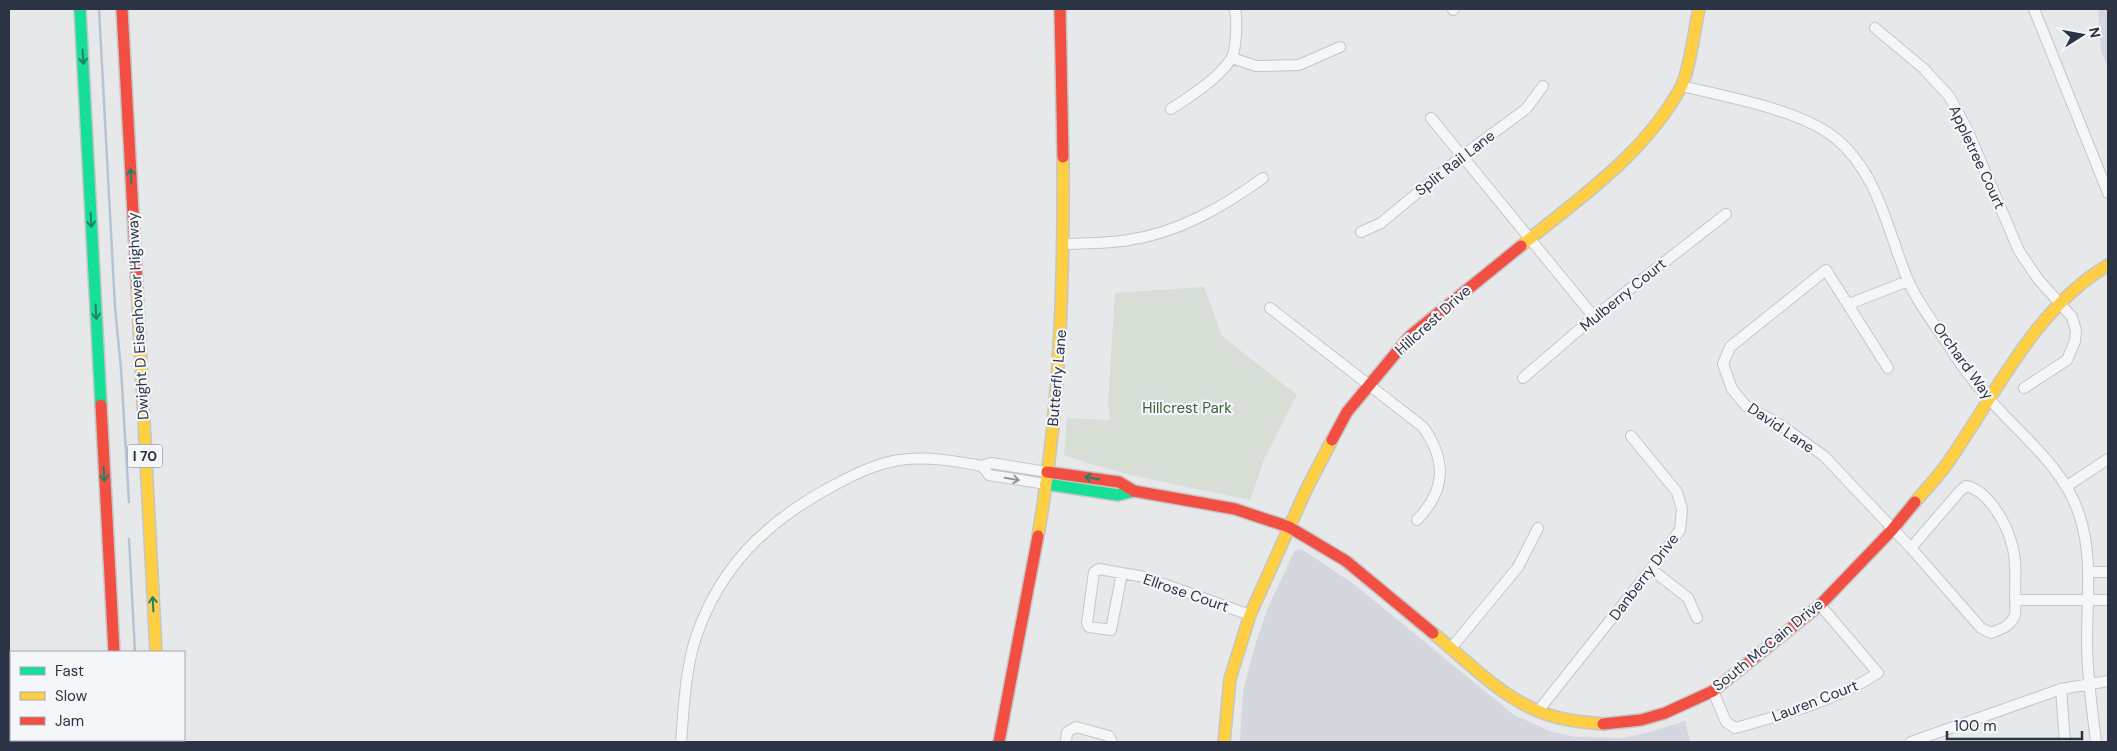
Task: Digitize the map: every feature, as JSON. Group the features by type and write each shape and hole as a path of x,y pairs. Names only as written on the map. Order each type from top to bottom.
{"main road":[{"path":"80,9 114,651"},
{"name":"Dwight D Eisenhower Highway","path":"122,9 156,651"},
{"name":"Butterfly Lane","path":"999,742 1036,553 1058,382 1062,244 1060,9"},
{"name":"Hillcrest Drive","path":"1224,742 1230,679 1250,614 1320,460 1347,412 1368,384 1410,336 1619,166 1646,138 1682,86 1699,9"},
{"name":"South McCain Drive","path":"1047,472 1119,482 1134,491 1235,509 1289,527 1346,562 1505,692 1538,710 1571,721 1609,724 1641,720 1665,713 1713,691 1820,605 1892,530 1950,460 2022,350 2060,302 2093,274 2108,265"},
{"name":"South McCain Drive","path":"1046,484 1118,495 1134,491"}],"street":[{"path":"1171,109 1201,89 1232,58 1237,20 1234,9"},
{"path":"2034,9 2108,193"},
{"name":"Appletree Court","path":"1875,28 1923,68 1949,96 1967,129 2019,251 2038,279 2072,317 2076,331 2072,351 2067,360 2024,388"},
{"path":"1232,58 1256,66 1299,65 1340,47"},
{"name":"Split Rail Lane","path":"1361,232 1381,223 1462,156 1526,109 1543,86"},
{"name":"Orchard Way","path":"1682,86 1807,121 1832,136 1862,166 1876,194 1908,281 1946,343 1990,401 2035,446 2067,486 2079,512 2086,539 2089,683 2096,742"},
{"path":"1431,118 1594,318"},
{"path":"1062,244 1128,240 1190,222 1233,200 1263,178"},
{"name":"Mulberry Court","path":"1523,378 1594,318 1726,214"},
{"name":"David Lane","path":"1888,368 1826,270 1730,348 1723,364 1732,389 1746,406 1779,424 1824,456 1892,530"},
{"path":"1848,304 1908,281"},
{"path":"1270,308 1423,427 1439,454 1440,476 1433,501 1417,520"},
{"name":"Danberry Drive","path":"1538,710 1680,530 1682,509 1677,492 1631,436"},
{"path":"681,742 690,661 704,616 725,578 743,553 767,529 802,504 874,466 900,460 926,459 982,466 991,463 1047,472"},
{"path":"2067,486 2108,459"},
{"path":"982,466 989,475 1046,484"},
{"path":"1892,530 1911,548 1981,628 1991,633 2007,627 2015,615 2016,570 2013,546 2006,528 1993,509 1974,488 1966,486 1911,548"},
{"path":"1452,647 1518,567 1538,528"},
{"name":"Ellrose Court","path":"1122,574 1111,630 1089,628 1087,623 1094,572 1099,569 1144,577 1250,614"},
{"path":"1651,569 1688,598 1697,618"},
{"path":"2088,572 2108,572"},
{"path":"2015,600 2108,600"},
{"name":"Lauren Court","path":"1713,691 1726,722 1735,728 1787,714 1836,696 1851,690 1878,673 1820,605"},
{"path":"1911,742 2061,689 2108,681"},
{"path":"2061,689 2065,742"},
{"path":"1066,742 1067,732 1076,727 1108,736 1112,742"}],"shaded area":[{"path":"2098,9 2108,9 2108,67 2101,51"},
{"path":"1298,549 1303,550 1355,585 1514,715 1552,732 1576,737 1624,738 1685,721 1690,742 1240,742 1243,691 1256,642 1267,610 1294,552"}],"green space":[{"name":"Hillcrest Park","path":"1204,287 1222,336 1297,395 1265,457 1250,500 1133,475 1064,455 1067,418 1110,420 1108,402 1115,293"}],"waterway":[{"path":"99,9 115,307 121,369 129,502"},
{"path":"129,539 135,651"}],"traffic: fast":[{"path":"80,9 101,405"},
{"path":"1046,484 1118,495 1134,491"}],"traffic: slow":[{"path":"1521,246 1609,174 1649,134 1666,111 1684,80 1699,9"},
{"path":"1038,536 1056,394 1063,252 1063,157"},
{"path":"1915,502 1947,464 2020,352 2039,327 2059,304 2082,283 2108,265"},
{"path":"137,287 156,651"},
{"path":"1224,742 1230,679 1250,615 1306,490 1332,440"},
{"path":"1433,633 1496,686 1524,704 1554,717 1603,724"}],"traffic: jam":[{"path":"122,9 137,287"},
{"path":"1060,9 1063,157"},
{"path":"1332,440 1347,412 1410,336 1521,246"},
{"path":"101,405 114,651"},
{"path":"1047,472 1119,482 1134,491 1235,509 1289,527 1346,561 1433,633"},
{"path":"1603,724 1641,720 1665,713 1713,691 1820,605 1892,530 1915,502"},
{"path":"999,742 1038,536"}]}
